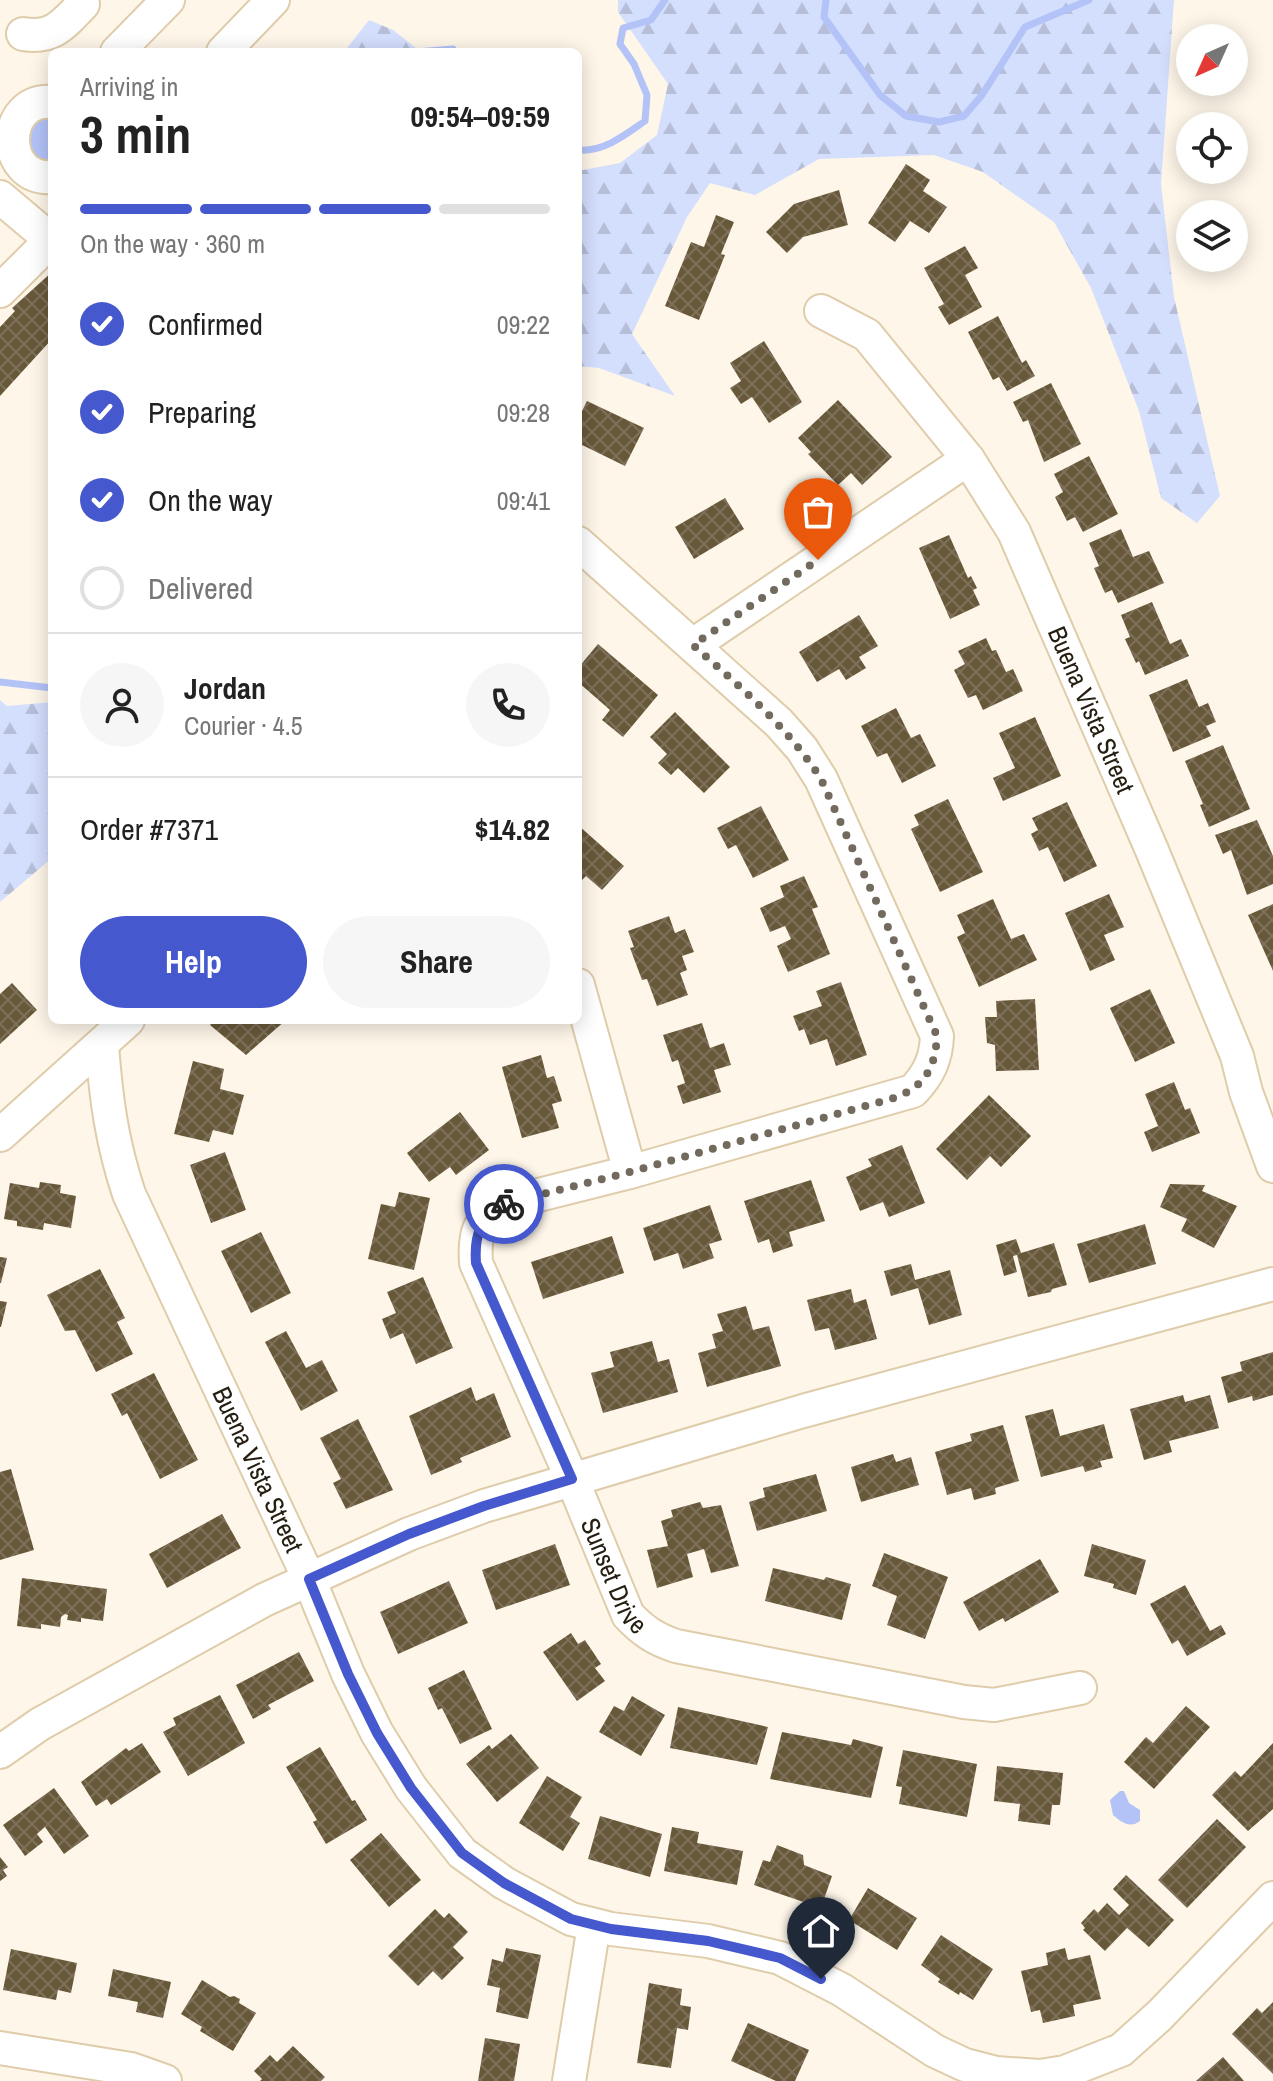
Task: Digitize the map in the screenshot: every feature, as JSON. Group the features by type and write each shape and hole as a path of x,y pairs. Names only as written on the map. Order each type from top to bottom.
{"street":[{"path":"121,48 168,0"},
{"path":"227,48 273,0"},
{"path":"23,34 41,37 63,25 83,4"},
{"path":"48,102 37,102 5,123 10,152 8,173 25,172 48,177"},
{"path":"0,197 48,237"},
{"path":"0,291 48,243"},
{"name":"Buena Vista Street","path":"821,311 867,335 968,459 1014,532 1038,581 1237,1056 1246,1092 1273,1166"},
{"path":"693,645 968,459"},
{"name":"Sunset Drive","path":"582,547 779,723 802,749 821,779 937,1036 936,1055 926,1077 913,1091 630,1172 503,1204 489,1214 479,1228 475,1243 476,1263 572,1479 628,1615 642,1630 658,1640 964,1702 994,1705 1080,1688"},
{"path":"582,999 630,1172"},
{"path":"0,1135 124,1024"},
{"name":"Buena Vista Street","path":"102,1045 107,1111 129,1194 309,1579 348,1674 377,1733 411,1788 462,1853 504,1883 571,1919 708,1941 780,1958 842,1990 935,2051 965,2065 996,2073 1040,2076 1065,2072 1121,2050 1159,2016 1273,1898"},
{"path":"3,1741 309,1579 409,1534 484,1506 803,1411 1273,1284"},
{"path":"569,2081 594,1925"},
{"path":"0,2048 131,2069 162,2080"}],"green space":[{"path":"618,0 1174,0 1161,184 1174,297 1220,496 1197,523 1161,498 1139,411 1091,288 1054,222 983,172 934,155 819,159 755,195 710,183 687,217 632,334 675,396 599,368 582,366 582,170 620,163 657,135 668,84 618,12"},
{"path":"369,20 393,30 416,48 347,48"},
{"path":"0,700 7,706 48,702 48,861 0,902"}],"water":[{"path":"48,117 48,161 30,157 26,129"},
{"path":"1124,1791 1129,1803 1140,1810 1140,1821 1126,1824 1113,1815 1110,1800"}],"building":[{"path":"906,164 930,180 923,191 947,207 929,233 910,221 895,242 868,223"},
{"path":"839,190 848,225 803,237 787,253 766,232 794,204"},
{"path":"716,215 734,222 721,254 725,255 699,320 665,306 691,242 704,247"},
{"path":"965,246 978,268 965,275 982,307 949,325 938,307 944,304 924,268"},
{"path":"48,276 48,343 0,396 0,327 15,311 12,308"},
{"path":"998,316 1022,363 1026,360 1035,376 1007,391 999,377 993,380 968,332"},
{"path":"764,341 802,402 769,423 752,397 741,404 730,388 741,381 730,363"},
{"path":"1051,383 1081,444 1044,462 1028,420 1023,422 1013,402"},
{"path":"838,400 892,457 862,485 851,473 838,485 808,454 811,452 798,438"},
{"path":"587,401 644,428 625,466 582,445 582,411"},
{"path":"1089,456 1118,514 1083,532 1075,517 1067,521 1055,497 1063,492 1054,474"},
{"path":"725,498 744,529 694,559 675,527"},
{"path":"1121,529 1133,557 1149,551 1164,583 1118,603 1112,590 1105,593 1094,568 1099,566 1089,543"},
{"path":"949,535 968,578 971,576 977,588 973,590 980,605 950,619 919,548"},
{"path":"1152,602 1170,644 1181,639 1189,656 1145,675 1125,639 1130,637 1121,615"},
{"path":"859,615 878,646 859,657 866,668 846,680 839,669 817,682 799,652"},
{"path":"986,638 992,651 996,650 1006,672 1013,669 1023,691 983,710 976,695 968,698 954,670 965,664 958,651"},
{"path":"598,644 658,695 623,737 602,720 610,710 582,686 582,663"},
{"path":"1187,679 1199,707 1208,703 1216,722 1206,726 1211,736 1173,752 1149,695"},
{"path":"896,708 911,738 920,734 936,766 902,783 887,753 877,757 861,726"},
{"path":"675,712 730,767 704,793 678,768 671,775 658,763 667,754 650,737"},
{"path":"1035,717 1061,776 1003,801 993,778 1015,768 999,733"},
{"path":"1223,745 1250,809 1209,827 1185,761"},
{"path":"948,799 983,872 940,892 911,829 919,825 914,815"},
{"path":"1067,802 1097,866 1064,882 1048,847 1039,851 1031,834 1038,830 1032,818"},
{"path":"761,806 789,860 753,878 736,845 728,849 717,828"},
{"path":"1257,820 1273,856 1273,884 1247,895 1231,850 1223,854 1215,835"},
{"path":"582,829 624,866 602,890 586,876 582,880"},
{"path":"804,876 818,907 812,909 830,954 788,972 777,946 791,939 785,926 770,932 760,908 784,897 780,886"},
{"path":"1109,894 1124,927 1104,935 1115,960 1090,971 1065,913"},
{"path":"993,899 1011,939 1024,934 1037,960 979,987 957,937 965,933 957,915"},
{"path":"1273,904 1273,971 1248,915"},
{"path":"669,916 675,933 685,929 694,952 682,956 687,970 680,973 688,995 657,1006 647,979 642,980 630,948 634,947 628,931"},
{"path":"841,982 867,1055 836,1066 827,1039 810,1045 804,1029 799,1031 793,1016 822,1006 816,991"},
{"path":"12,983 37,1010 0,1044 0,994"},
{"path":"1150,989 1175,1043 1135,1062 1110,1008"},
{"path":"1035,999 1039,1070 996,1071 995,1045 987,1043 985,1017 997,1017 996,1001"},
{"path":"702,1023 710,1048 724,1043 731,1065 714,1070 721,1092 683,1104 677,1086 685,1083 678,1060 672,1062 663,1035"},
{"path":"211,1024 281,1024 246,1055"},
{"path":"541,1055 547,1078 554,1076 562,1101 552,1104 559,1128 522,1138 502,1067"},
{"path":"193,1061 224,1069 220,1089 244,1095 233,1135 213,1130 209,1142 174,1134"},
{"path":"1174,1082 1185,1110 1190,1108 1200,1133 1152,1152 1144,1132 1158,1126 1145,1094"},
{"path":"989,1095 1031,1136 1001,1167 990,1156 967,1180 936,1149"},
{"path":"460,1112 489,1150 456,1175 450,1167 429,1182 407,1153"},
{"path":"902,1145 925,1203 889,1217 883,1202 860,1211 846,1177 872,1166 868,1159"},
{"path":"225,1152 246,1210 211,1223 190,1165"},
{"path":"811,1180 825,1221 789,1232 793,1246 773,1253 769,1239 758,1243 744,1201"},
{"path":"40,1182 61,1185 60,1193 76,1196 71,1228 44,1223 43,1230 17,1226 17,1221 4,1219 10,1183 39,1188"},
{"path":"1170,1184 1205,1185 1202,1191 1237,1206 1214,1248 1181,1231 1187,1219 1160,1207"},
{"path":"399,1192 430,1198 414,1270 368,1259 381,1204 395,1207"},
{"path":"710,1205 722,1240 709,1244 714,1258 683,1269 678,1253 654,1261 643,1228"},
{"path":"1145,1224 1156,1264 1089,1283 1077,1244"},
{"path":"261,1232 291,1293 251,1313 221,1251"},
{"path":"612,1236 624,1273 543,1299 531,1262"},
{"path":"1016,1239 1021,1253 1054,1243 1067,1285 1028,1297 1017,1255 1013,1256 1017,1272 1004,1276 996,1245"},
{"path":"0,1257 7,1258 1,1283 0,1283"},
{"path":"911,1264 915,1280 950,1270 962,1315 929,1325 918,1288 891,1296 884,1271"},
{"path":"100,1269 125,1318 117,1322 133,1354 96,1372 75,1330 65,1331 47,1295"},
{"path":"423,1277 453,1348 416,1364 403,1333 390,1339 382,1319 396,1313 387,1292"},
{"path":"851,1289 854,1303 866,1299 877,1339 835,1350 829,1328 815,1331 807,1300"},
{"path":"0,1301 7,1302 1,1327 0,1327"},
{"path":"746,1306 753,1330 769,1326 781,1366 707,1387 698,1353 716,1348 712,1334 723,1331 717,1314"},
{"path":"286,1331 306,1368 322,1360 338,1391 301,1411 265,1342"},
{"path":"652,1341 658,1362 669,1359 678,1392 603,1413 591,1373 614,1367 610,1352"},
{"path":"1273,1352 1273,1395 1253,1401 1252,1396 1228,1403 1221,1377 1242,1371 1240,1362"},
{"path":"154,1373 198,1460 160,1479 127,1413 122,1416 111,1394"},
{"path":"471,1387 476,1401 494,1393 511,1437 460,1458 462,1462 431,1475 409,1416"},
{"path":"1183,1395 1185,1402 1210,1395 1219,1428 1169,1441 1172,1452 1144,1460 1130,1409"},
{"path":"1053,1409 1060,1436 1104,1424 1113,1458 1100,1461 1102,1467 1085,1472 1083,1466 1041,1477 1025,1416"},
{"path":"358,1419 393,1490 346,1509 333,1483 341,1479 320,1438"},
{"path":"1003,1425 1019,1481 995,1488 996,1494 974,1500 971,1488 947,1495 935,1452 972,1441 970,1434"},
{"path":"893,1454 896,1462 911,1457 919,1485 861,1502 851,1467"},
{"path":"11,1469 34,1550 0,1560 0,1472"},
{"path":"816,1474 827,1511 757,1531 749,1502 765,1497 763,1488"},
{"path":"700,1502 703,1508 721,1505 739,1566 711,1573 704,1549 687,1554 693,1577 657,1588 647,1550 668,1546 661,1521 673,1517 671,1510"},
{"path":"222,1514 241,1548 167,1588 149,1554"},
{"path":"555,1544 570,1585 496,1610 482,1570"},
{"path":"1092,1544 1146,1560 1136,1595 1113,1588 1114,1584 1084,1576"},
{"path":"884,1553 948,1577 925,1639 887,1625 897,1596 872,1586"},
{"path":"1040,1559 1059,1592 1005,1622 1003,1618 979,1631 963,1602"},
{"path":"773,1568 851,1584 842,1620 765,1601"},
{"path":"22,1578 107,1589 103,1621 67,1620 68,1615 65,1614 61,1617 60,1627 41,1624 41,1629 17,1626"},
{"path":"449,1581 468,1623 398,1654 380,1612"},
{"path":"1185,1585 1210,1631 1221,1625 1226,1634 1187,1656 1178,1640 1172,1644 1150,1604"},
{"path":"571,1633 578,1644 585,1640 601,1664 595,1668 605,1681 577,1701 543,1652"},
{"path":"299,1652 314,1681 268,1705 271,1709 253,1719 236,1685"},
{"path":"464,1670 492,1729 460,1744 428,1688"},
{"path":"220,1695 245,1743 188,1776 163,1732 176,1725 173,1718"},
{"path":"632,1696 665,1715 641,1756 599,1732 614,1706 624,1711"},
{"path":"1186,1706 1210,1727 1154,1789 1124,1762 1146,1737 1153,1743"},
{"path":"678,1707 768,1727 757,1765 670,1748"},
{"path":"782,1732 851,1745 853,1739 883,1747 871,1798 770,1779"},
{"path":"511,1734 539,1768 497,1802 466,1764 489,1745 492,1749"},
{"path":"142,1743 161,1772 111,1805 107,1799 96,1806 81,1782 126,1748 129,1751"},
{"path":"1273,1743 1273,1809 1248,1831 1212,1795 1235,1771 1241,1777"},
{"path":"320,1747 367,1820 326,1844 313,1822 317,1820 286,1767"},
{"path":"903,1750 977,1764 967,1817 899,1804 902,1787 896,1786"},
{"path":"997,1766 1063,1773 1060,1805 1052,1805 1050,1825 1018,1821 1020,1804 994,1801"},
{"path":"547,1776 582,1797 570,1817 580,1823 563,1851 519,1823"},
{"path":"54,1788 89,1836 64,1854 45,1827 37,1834 43,1842 25,1856 3,1825"},
{"path":"600,1816 662,1834 650,1877 588,1859"},
{"path":"1217,1819 1246,1847 1187,1908 1158,1880"},
{"path":"672,1827 699,1832 697,1843 743,1851 737,1885 664,1871"},
{"path":"381,1833 421,1880 389,1907 350,1860"},
{"path":"777,1845 803,1855 804,1865 832,1876 821,1908 754,1885 763,1860 770,1862"},
{"path":"0,1857 8,1867 3,1870 7,1876 0,1881"},
{"path":"1126,1875 1174,1920 1149,1947 1127,1928 1105,1951 1083,1930 1085,1928 1081,1923 1094,1909 1098,1913 1107,1903 1119,1915 1129,1905 1113,1889"},
{"path":"868,1888 917,1918 897,1950 849,1920"},
{"path":"435,1909 444,1918 449,1913 468,1932 453,1947 464,1958 442,1980 433,1971 418,1986 388,1956"},
{"path":"941,1935 993,1969 973,2000 938,1982 940,1979 921,1965"},
{"path":"506,1948 541,1955 528,2019 496,2012 500,1988 487,1985 492,1959 503,1962"},
{"path":"1065,1948 1068,1960 1090,1955 1101,1999 1073,2005 1075,2016 1043,2023 1040,2010 1031,2012 1021,1971 1048,1965 1046,1953"},
{"path":"11,1949 77,1963 71,1993 58,1990 56,2000 3,1990"},
{"path":"113,1969 171,1982 163,2018 136,2012 138,2002 108,1996"},
{"path":"202,1980 230,1997 240,1999 239,2003 256,2013 233,2051 200,2031 202,2027 181,2014"},
{"path":"649,1983 682,1989 680,2005 691,2007 688,2030 677,2028 671,2068 637,2063"},
{"path":"1273,2002 1273,2074 1232,2034 1257,2008 1262,2013"},
{"path":"748,2023 809,2050 795,2081 776,2081 731,2061"},
{"path":"485,2038 520,2044 514,2081 478,2081"},
{"path":"293,2046 325,2077 321,2081 260,2081 262,2079 254,2071 270,2055 277,2062"},
{"path":"1223,2057 1244,2081 1196,2081"}],"waterway":[{"path":"582,150 605,145 645,121 647,95 634,64 620,44 623,28 651,20 665,0"},
{"path":"826,0 824,17 880,95 906,116 939,122 964,116 982,95 1025,27 1089,0"},
{"path":"0,682 48,688"}],"way so far":[{"path":"504,1204 894,1098 913,1091 926,1077 936,1055 937,1036 821,779 802,749 779,723 693,645 818,560"}],"route":[{"path":"504,1204 489,1214 479,1228 475,1243 476,1263 572,1479 484,1506 409,1534 309,1579 348,1674 377,1733 411,1788 462,1853 504,1883 571,1919 611,1929 708,1941 780,1958 821,1979"}]}
